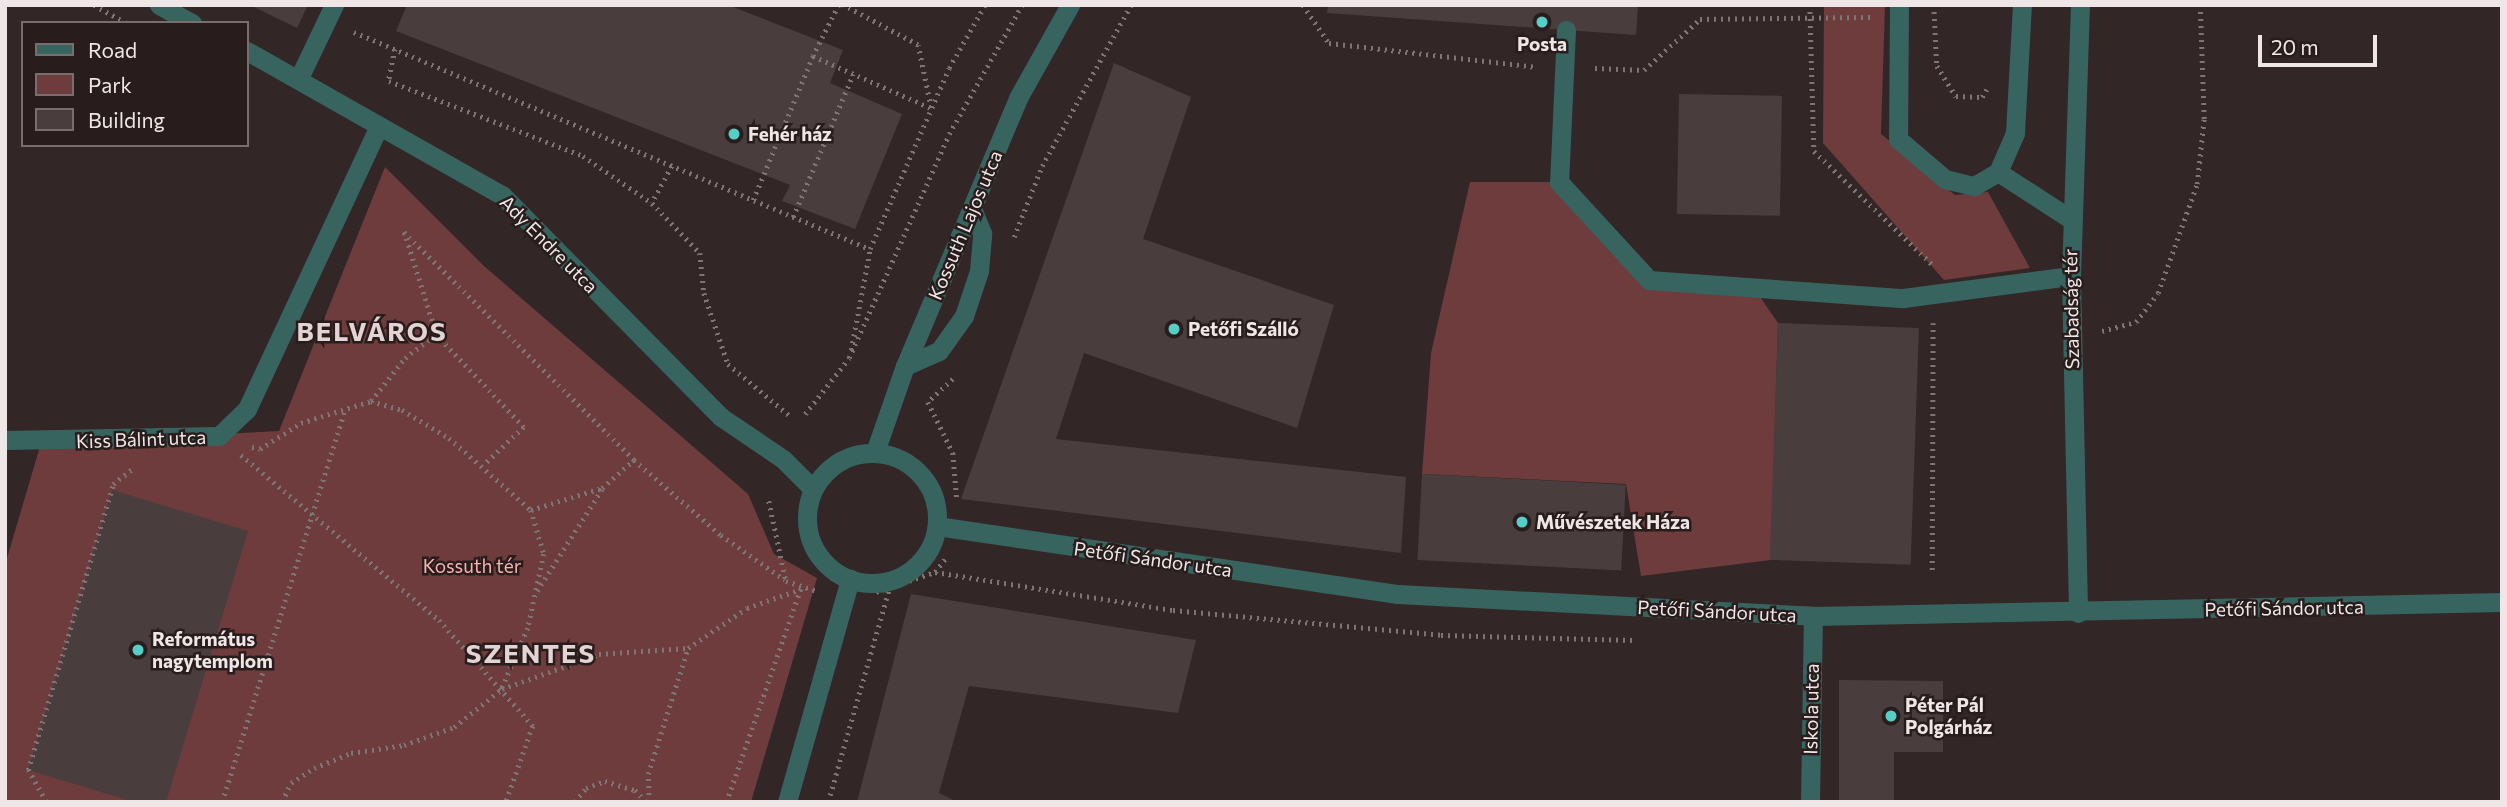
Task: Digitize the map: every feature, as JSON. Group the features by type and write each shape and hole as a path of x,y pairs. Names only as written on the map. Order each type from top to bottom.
{"street":[{"path":"159,5 188,21"},
{"name":"Kossuth Lajos utca","path":"875,452 905,366 1018,99 1070,5"},
{"path":"1899,11 1898,139 1945,179 1974,186 1998,172 2015,133 2022,5"},
{"name":"Szabadság tér","path":"2078,612 2069,218 2080,5"},
{"path":"299,78 331,13"},
{"path":"1566,30 1559,182 1648,280 1903,298 2071,276"},
{"name":"Ady Endre utca","path":"248,52 502,195 722,417 783,459 813,489"},
{"name":"Kiss Bálint utca","path":"5,440 219,436 247,409 379,126"},
{"path":"1998,172 2069,218"},
{"path":"905,366 939,351 964,316 979,271 982,233 972,208"},
{"path":"875,452 896,457 929,484 946,528 906,574 888,582 847,588 812,543 807,525 813,489 839,462 875,452"},
{"name":"Petőfi Sándor utca","path":"946,528 1398,594 1813,616 2502,602"},
{"path":"787,802 847,588"},
{"name":"Iskola utca","path":"1810,802 1813,616"}],"path":[{"path":"94,5 122,21"},
{"path":"753,200 813,56 841,5 918,46 931,108"},
{"path":"849,358 870,250 931,108 985,5"},
{"path":"805,414 849,358 949,134 1022,5"},
{"path":"1012,243 1042,166 1131,5"},
{"path":"1303,5 1329,43 1564,67 1644,70 1700,19 1810,18 1899,11 1934,16"},
{"path":"1810,5 1810,18"},
{"path":"1934,5 1937,66 1956,96 1982,97 1989,85"},
{"path":"2072,336 2136,322 2158,293 2197,184 2204,120 2200,5"},
{"path":"331,13 395,49 870,250"},
{"path":"395,49 388,81 583,156 652,203 700,253 704,293 727,364 790,416"},
{"path":"813,56 931,108"},
{"path":"793,217 853,74"},
{"path":"652,203 672,166"},
{"path":"484,465 524,427 436,334 404,232 634,460 721,536 801,589"},
{"path":"219,436 260,449 301,423 371,401 405,358 436,334"},
{"path":"282,802 291,783 314,768 351,753 404,745 454,727 502,689 599,654 688,648 747,608 801,589 847,588 858,598 935,572 951,550 946,528 953,453 928,402 962,371"},
{"path":"371,401 402,410 484,465 531,509 544,554 528,628 502,689"},
{"path":"222,802 309,515 345,410"},
{"path":"219,436 309,515 439,620 533,726 506,802"},
{"path":"535,595 602,488 634,460"},
{"path":"46,802 28,770 113,484 140,462"},
{"path":"531,509 602,488"},
{"path":"769,501 786,581"},
{"path":"828,802 889,588"},
{"path":"727,802 801,589"},
{"path":"648,802 648,774 688,648"},
{"path":"575,802 586,788 605,780 635,790 648,802"}],"green space":[{"path":"1824,5 1885,5 1881,134 1955,195 1988,192 2030,268 1944,280 1823,143"},
{"name":"Kossuth tér","path":"385,167 484,266 748,494 774,554 817,578 751,802 5,802 5,565 41,443 279,431"},
{"path":"1470,182 1559,182 1649,280 1754,288 1778,323 1771,560 1641,576 1626,484 1422,474 1431,353"}],"building":[{"path":"250,5 308,5 297,28"},
{"name":"Fehér ház","path":"407,5 728,5 843,50 830,83 902,114 855,229 782,201 790,185 396,31"},
{"name":"Posta","path":"1328,5 1638,5 1636,35 1327,13"},
{"name":"Petőfi Szálló","path":"1114,63 1191,97 1143,239 1334,305 1297,428 1084,353 1056,439 1406,477 1401,553 961,499"},
{"path":"1679,94 1782,96 1780,216 1677,214"},
{"path":"1778,323 1919,328 1911,565 1770,560"},
{"name":"Művészetek Háza","path":"1422,474 1626,485 1621,571 1417,560"},
{"name":"Református nagytemplom","path":"112,490 248,531 166,802 134,802 28,770"},
{"path":"911,594 1196,640 1178,713 969,686 939,793 957,802 857,802"},
{"name":"Péter Pál Polgárház","path":"1839,680 1943,681 1943,752 1894,752 1894,802 1839,802"}],"place":[{"name":"Posta","path":"1542,22"},
{"name":"Fehér ház","path":"734,134"},
{"name":"Petőfi Szálló","path":"1174,329"},
{"name":"Művészetek Háza","path":"1522,522"},
{"name":"Református nagytemplom","path":"138,650"},
{"name":"Péter Pál Polgárház","path":"1891,716"}],"district":[{"name":"BELVÁROS","path":"372,331"},
{"name":"SZENTES","path":"531,653"}]}
